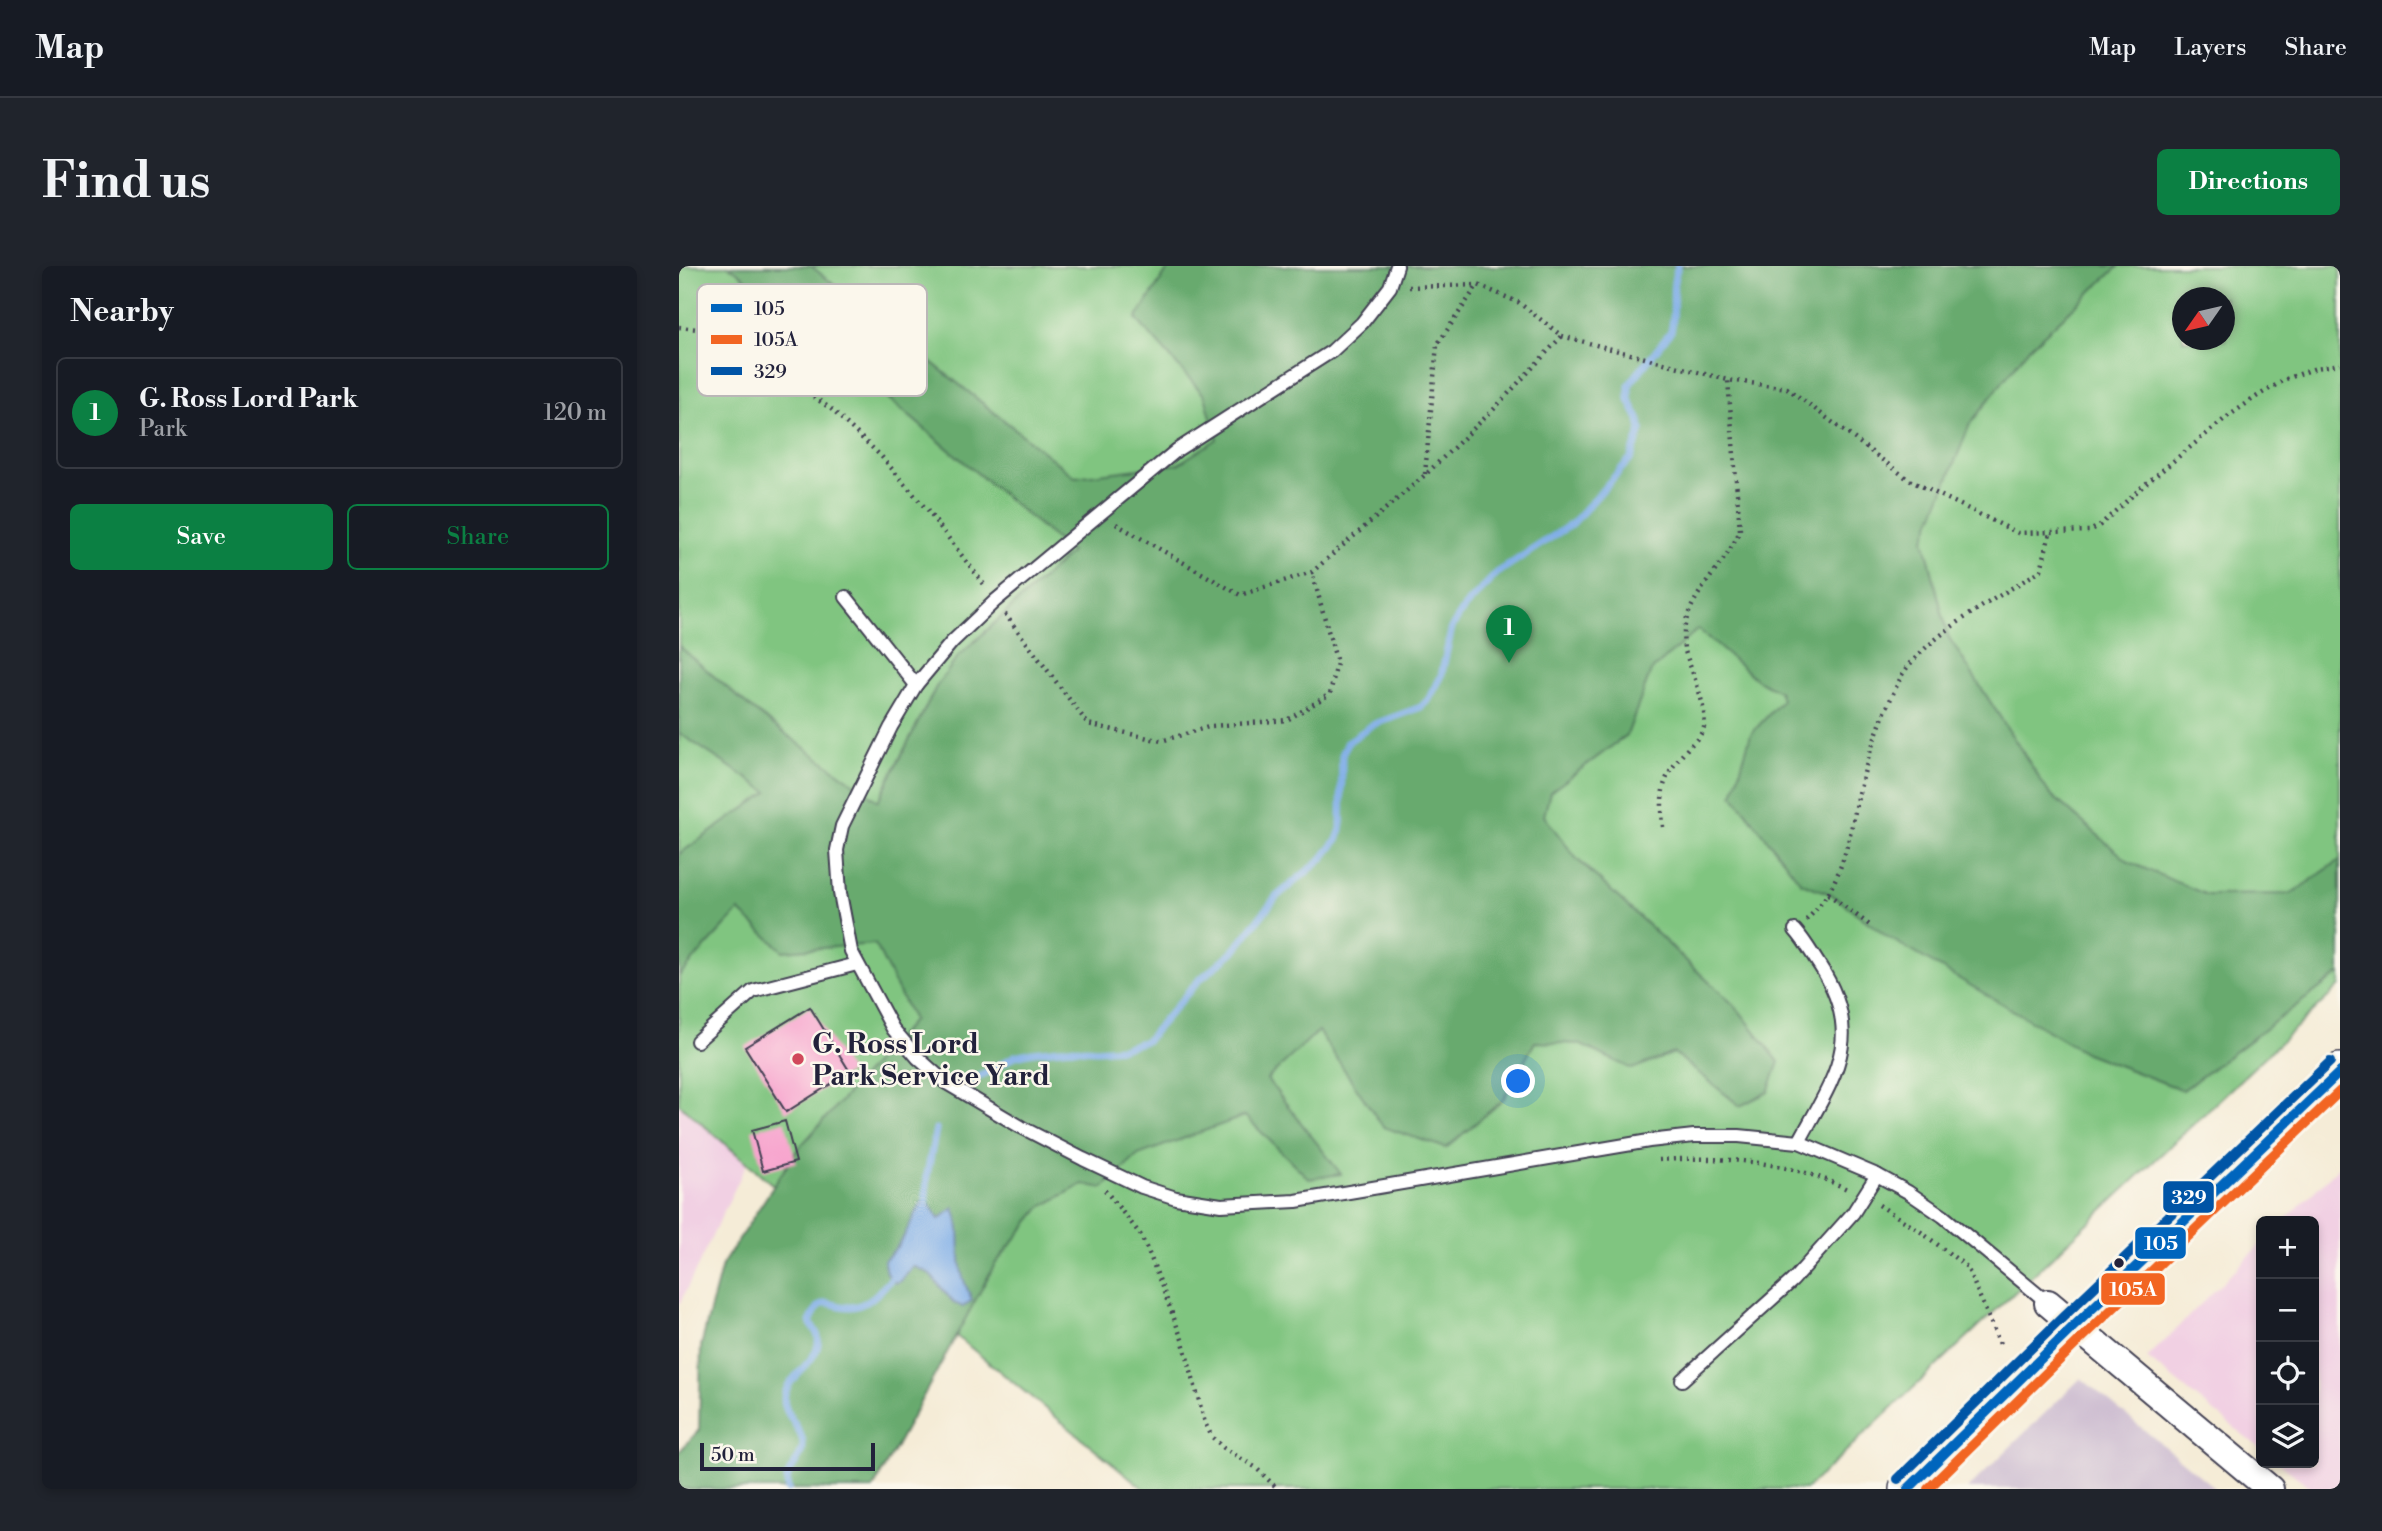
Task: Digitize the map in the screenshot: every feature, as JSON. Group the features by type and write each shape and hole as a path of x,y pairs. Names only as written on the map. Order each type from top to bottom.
{"main road":[{"path":"1908,1489 2061,1315 2340,1072"}],"street":[{"path":"2061,1315 2270,1489"}],"lane":[{"path":"1397,266 1390,287 1362,323 1332,351 1177,450 1098,513 995,601 952,642 916,685 891,727 842,826 837,850 851,951 893,1030 918,1058 945,1082 1021,1127 1142,1187 1176,1198 1221,1206 1296,1201 1649,1141 1694,1136 1739,1136 1799,1142 1877,1175 1908,1192 1943,1216 2061,1315"},
{"path":"846,597 916,685"},
{"path":"1795,930 1832,985 1843,1021 1840,1055 1834,1077 1799,1142"},
{"path":"697,1041 753,991 857,964"},
{"path":"1682,1380 1793,1280 1853,1213 1877,1175"}],"path":[{"path":"1425,475 1437,345 1478,285"},
{"path":"1390,287 1478,285 1518,302 1562,337 1728,380 1787,387 1909,480 2018,534 2090,531 2227,417 2256,397 2286,379 2316,368 2340,364"},
{"path":"679,327 697,329"},
{"path":"1098,513 1240,595 1312,572 1425,475 1494,409 1562,337"},
{"path":"1663,827 1661,802 1664,779 1699,736 1705,724 1682,638 1689,611 1698,593 1734,545 1740,530 1728,380"},
{"path":"813,396 831,409 881,456 927,510 1087,724 1161,741 1212,726 1287,720 1330,694 1337,663 1312,572"},
{"path":"1795,930 1814,915 1841,868 1863,776 1902,675 1931,642 2042,570 2050,532"},
{"path":"1828,894 1871,926"},
{"path":"1652,1160 1713,1159 1762,1164 1820,1177 1864,1197 1921,1232 1967,1267 2000,1344"},
{"path":"1110,1186 1098,1181 1140,1234 1151,1258 1183,1342 1205,1423 1212,1437 1224,1448 1255,1467 1275,1487"}],"shaded area":[{"path":"679,1104 747,1163 679,1305"},
{"path":"2340,1166 2340,1489 2312,1489 2285,1468 2319,1468 2319,1216 2289,1216"},
{"path":"2256,1249 2256,1445 2147,1358"},
{"path":"2081,1378 2216,1489 1967,1489"}],"green space":[{"path":"679,266 2340,266 2340,986 1806,1489 1144,1489 809,1216 679,1104"},
{"path":"728,266 811,266 834,284 752,284"},
{"path":"1170,266 2119,266 2029,348 1970,424 1924,539 1948,636 2049,793 2129,862 2207,895 2291,894 2340,860 2340,973 2183,1090 2086,1053 1886,936 1831,894 1801,883 1733,795 1751,734 1782,700 1779,691 1757,680 1698,629 1651,671 1627,735 1550,792 1544,816 1577,859 1737,1008 1779,1062 1768,1092 1740,1106 1674,1053 1632,1069 1579,1044 1535,1042 1503,1100 1446,1148 1383,1127 1318,1031 1267,1079 1341,1174 1309,1179 1245,1116 1138,1155 1103,1188 1083,1184 1041,1207 995,1264 873,1489 679,1489 679,1452 699,1430 701,1346 722,1265 797,1150 913,1020 875,944 783,951 739,911 679,976 679,854 768,792 679,733 679,646 753,710 878,801 936,687 958,657 1071,552 885,396 927,396 927,359 1075,477 1178,464 1217,439 1205,396 1136,319"}],"water":[{"path":"922,1202 928,1202 939,1219 954,1208 962,1274 972,1300 963,1307 954,1303 929,1273 913,1266 901,1281 896,1283 886,1270 884,1260 902,1239"}],"building":[{"name":"G. Ross Lord Park Service Yard","path":"810,1007 850,1072 786,1112 745,1047"},
{"path":"785,1121 796,1162 763,1171 752,1130"}],"waterway":[{"path":"972,1081 1015,1056 1069,1048 1122,1048 1146,1041 1199,980 1233,952 1276,897 1322,859 1337,840 1341,829 1342,755 1348,742 1372,725 1421,707 1429,699 1441,677 1452,627 1464,608 1497,573 1573,523 1631,458 1641,430 1639,419 1629,400 1629,385 1671,331 1674,282 1678,266"},
{"path":"926,1202 927,1175 936,1129"},
{"path":"788,1489 788,1476 800,1455 803,1443 786,1410 784,1398 786,1389 810,1361 818,1346 817,1335 810,1322 823,1304 850,1307 862,1304 891,1279"}],"transit line":[{"name":"329","path":"1898,1479 2330,1062"},
{"name":"105","path":"1908,1489 2340,1072"},
{"name":"105A","path":"1928,1489 2340,1091"}],"place":[{"name":"G. Ross Lord Park","path":"1509,663"},
{"name":"G. Ross Lord Park Service Yard","path":"798,1059"}]}
